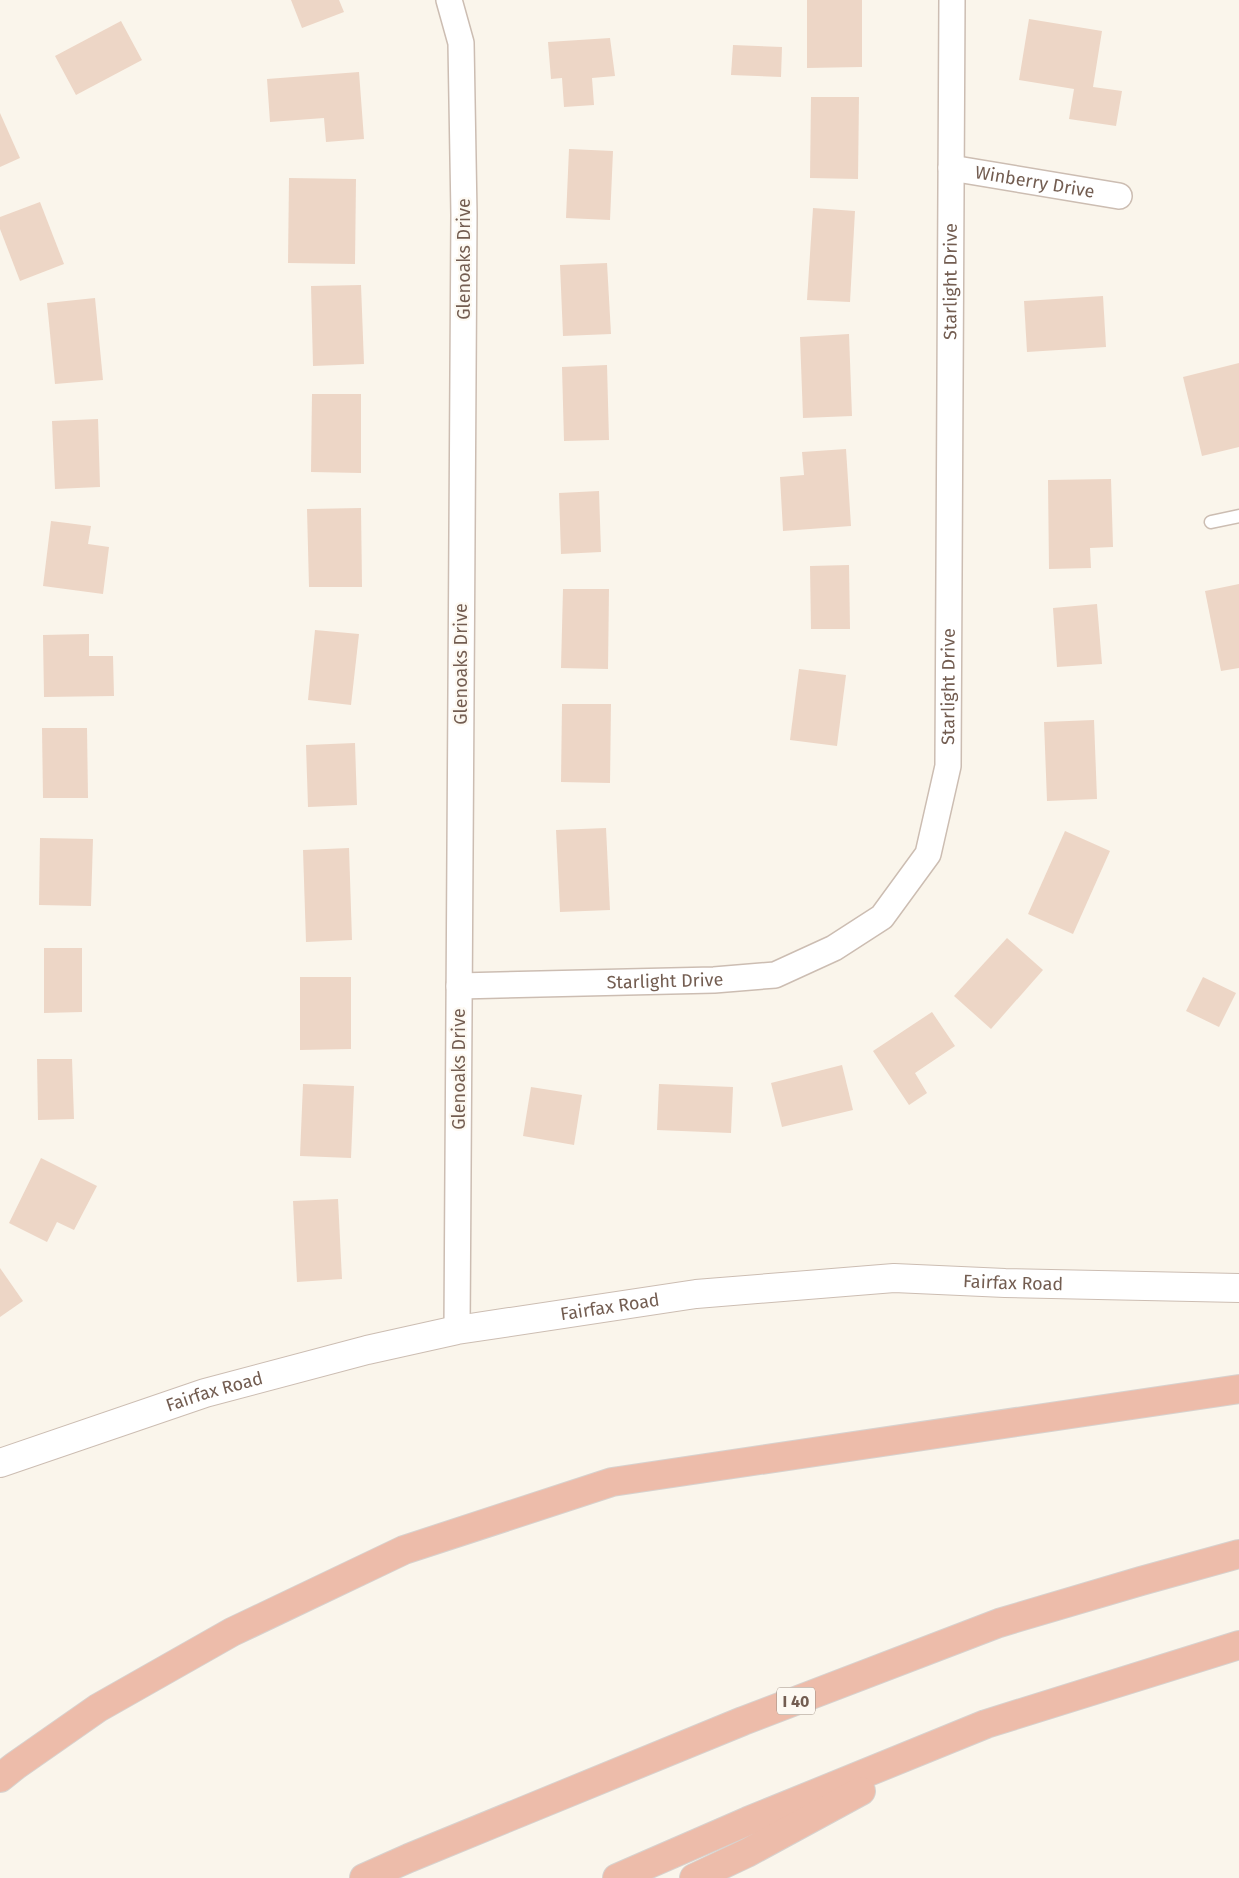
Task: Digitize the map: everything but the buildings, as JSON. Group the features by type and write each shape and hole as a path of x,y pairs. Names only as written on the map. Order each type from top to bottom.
{"highway":[{"path":"0,1778 98,1708 232,1632 404,1550 612,1482 1239,1389"},
{"name":"I 40","path":"364,1878 418,1854 744,1721 999,1623 1239,1554"},
{"path":"617,1878 748,1821 986,1724 1239,1645"},
{"path":"694,1878 747,1853 986,1724"}],"street":[{"name":"Glenoaks Drive","path":"449,0 461,43 464,215 457,1330"},
{"name":"Starlight Drive","path":"459,986 714,980 775,975 834,948 882,917 928,854 948,766 952,0"},
{"name":"Winberry Drive","path":"951,168 1119,196"},
{"name":"Fairfax Road","path":"0,1463 205,1393 368,1350 457,1330 696,1294 894,1278 1005,1283 1239,1288"}],"lane":[{"path":"1211,522 1239,516"}]}
